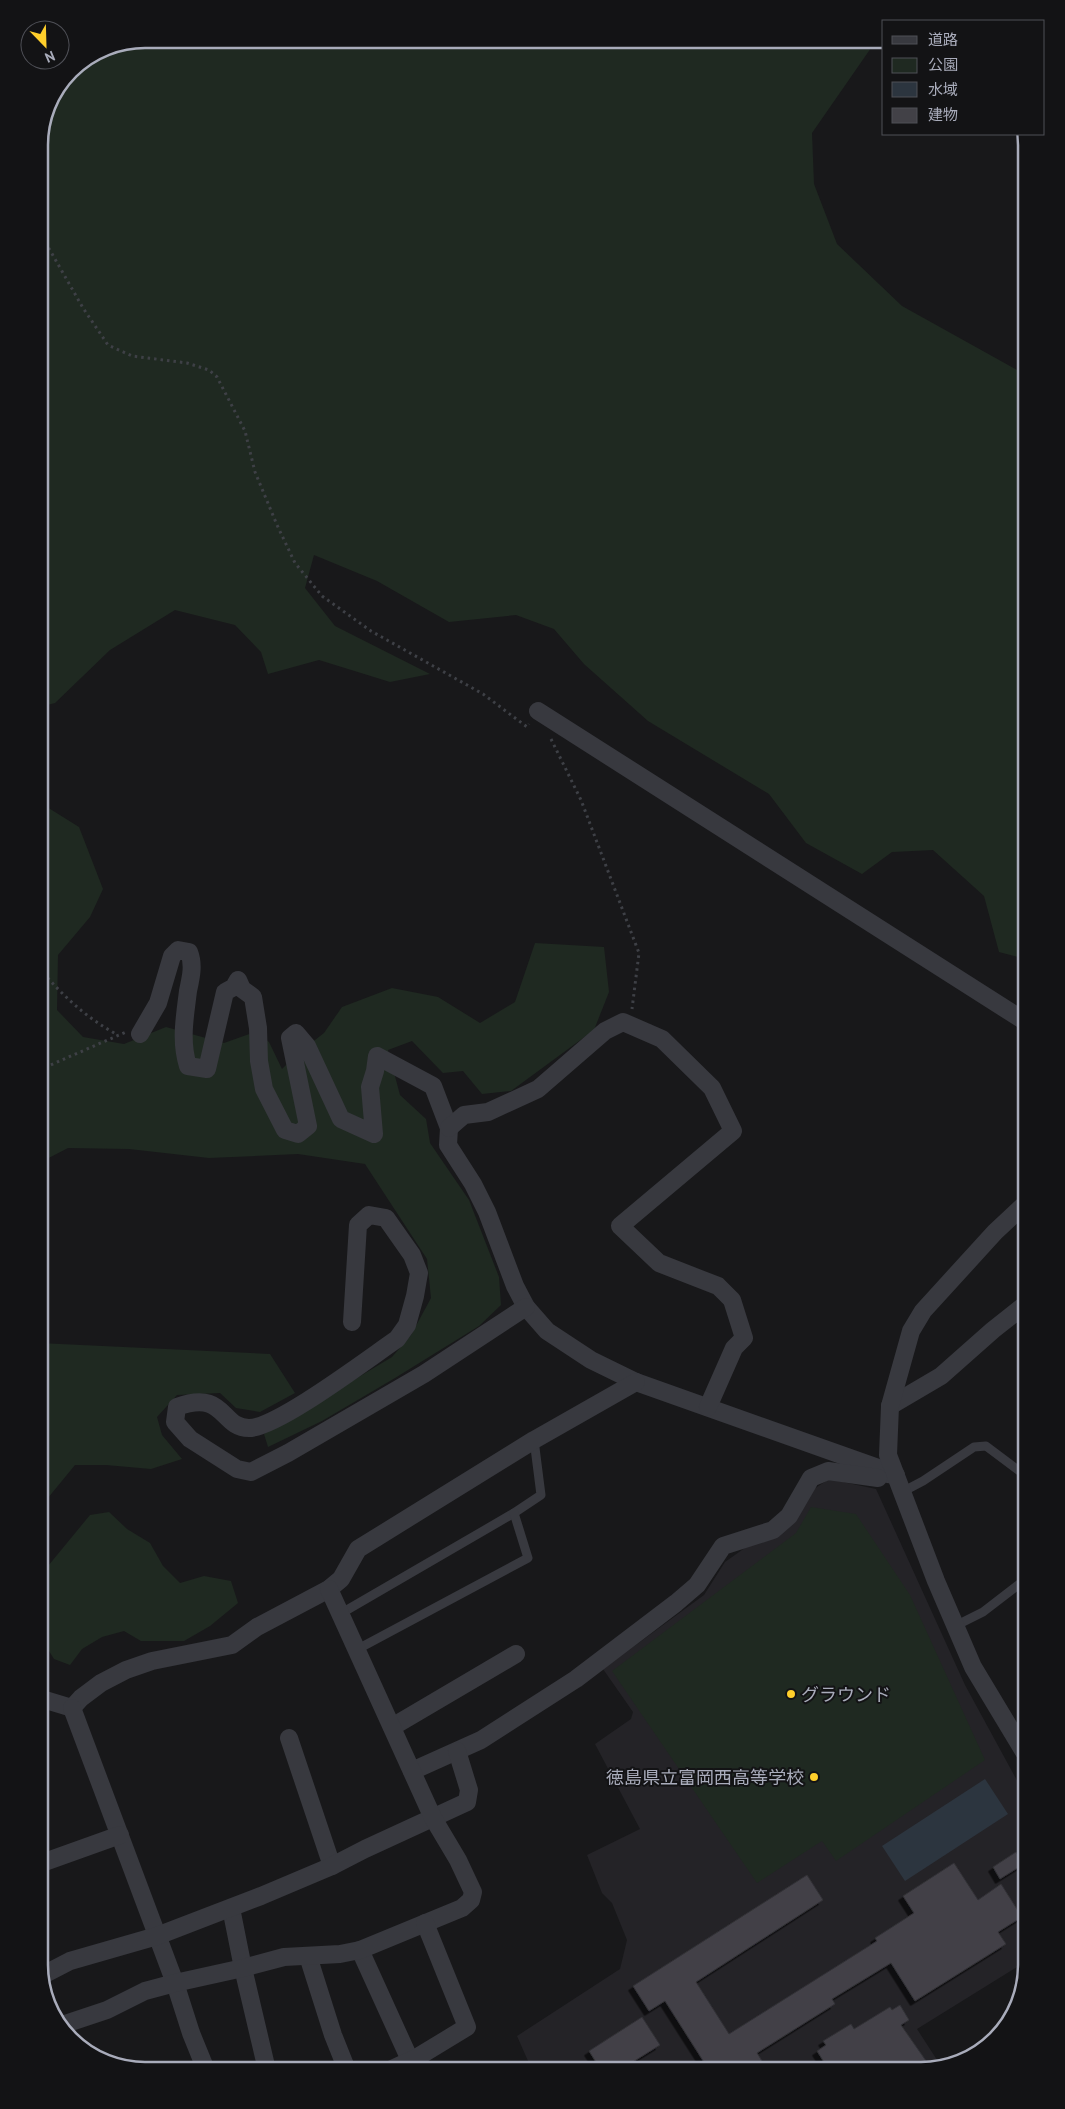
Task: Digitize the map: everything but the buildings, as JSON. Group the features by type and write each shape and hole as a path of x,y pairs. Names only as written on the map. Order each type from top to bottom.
{"street":[{"path":"538,711 1018,1017"},
{"path":"143,1028 158,1003 172,956 178,950 189,952 193,962 183,1034 183,1051 188,1066 207,1069 225,992 234,987 238,980 242,989 253,997 258,1028 259,1061 264,1089 285,1130 298,1134 308,1126 290,1038 296,1033 307,1046 341,1119 374,1134 370,1087 375,1071 376,1056 434,1086 449,1128 448,1146 473,1184 487,1212 514,1286 526,1307 546,1331 591,1360 636,1382 881,1469 892,1475"},
{"path":"449,1128 464,1115 488,1112 538,1089 605,1031 623,1022 662,1039 712,1088 733,1131 620,1226 659,1263 718,1286 732,1300 744,1338 734,1348 708,1407"},
{"path":"1018,1210 995,1232 923,1311 911,1330 890,1406 888,1456 892,1475 902,1492 972,1667 1018,1741"},
{"path":"352,1322 358,1225 369,1215 386,1218 412,1255 419,1273 407,1325 397,1339 274,1420 250,1428 239,1426 214,1404 194,1401 177,1407 174,1422 190,1439 237,1469 251,1472 288,1453 424,1374 526,1307"},
{"path":"890,1406 941,1376 1018,1310"},
{"path":"72,1708 101,1682 126,1670 152,1661 232,1644 257,1627 329,1589 341,1579 358,1549 534,1440 636,1382"},
{"path":"412,1771 481,1740 562,1688 676,1603 696,1585 723,1546 773,1530 789,1516 811,1478 828,1471 880,1478 892,1475"},
{"path":"67,2023 107,2010 145,1991 175,1982 243,1968 284,1957 340,1954 360,1950 462,1908 471,1900 473,1892 458,1860 433,1818 329,1589"},
{"path":"392,1727 516,1654"},
{"path":"48,1701 72,1708"},
{"path":"72,1708 175,1982 191,2033 202,2061"},
{"path":"289,1738 332,1866"},
{"path":"48,1972 70,1961 157,1936 232,1908 332,1866 467,1802 469,1790 457,1751"},
{"path":"48,1861 120,1835"},
{"path":"232,1908 243,1968 265,2061"},
{"path":"418,2061 466,2026 425,1923"},
{"path":"360,1950 415,2061"},
{"path":"308,1956 333,2035 344,2061"}],"lane":[{"path":"340,1614 514,1513 541,1495 534,1440"},
{"path":"902,1492 924,1481 974,1447 986,1446 1018,1470"},
{"path":"356,1650 528,1558 514,1513"},
{"path":"955,1626 983,1612 1018,1586"}],"path":[{"path":"48,246 108,345 132,356 187,363 210,370 217,376 245,431 255,472 295,563 322,596 371,631 483,694 527,727 538,711"},
{"path":"551,738 581,800 639,953 633,1008 623,1022"},
{"path":"48,978 63,996 99,1024 118,1035 143,1028"},
{"path":"48,1066 118,1035 143,1028"}],"shaded area":[{"name":"徳島県立富岡西高等学校","path":"829,1479 876,1489 965,1685 1018,1782 1018,1966 917,2029 937,2060 920,2062 528,2061 517,2036 620,1969 627,1940 612,1903 602,1893 587,1855 640,1829 595,1744 631,1719 633,1712 603,1669 704,1595 725,1562 749,1545 805,1495"}],"green space":[{"path":"132,48 871,48 812,133 814,184 837,244 902,306 1018,371 1018,957 999,952 984,896 933,850 892,852 862,874 806,843 769,794 648,721 584,664 554,629 516,615 449,622 377,581 314,555 305,588 335,626 430,674 390,682 319,660 268,674 261,652 235,625 175,610 110,650 55,703 48,705 48,132 60,96 85,68 96,60"},
{"path":"48,808 79,827 103,889 90,917 58,955 57,1010 83,1037 124,1044 166,1027 224,1043 255,1032 269,1042 282,1069 297,1054 324,1033 342,1007 392,988 438,997 480,1023 515,1002 535,943 604,947 609,992 594,1030 511,1091 482,1094 463,1071 443,1073 412,1041 388,1050 400,1095 426,1119 430,1143 469,1200 499,1277 501,1305 479,1326 395,1378 322,1421 268,1447 264,1434 392,1357 411,1335 431,1298 427,1259 365,1164 298,1154 209,1158 129,1149 68,1148 48,1158"},
{"path":"48,1343 270,1354 295,1393 260,1412 236,1408 220,1393 177,1395 157,1417 162,1435 182,1459 151,1469 106,1465 75,1465 48,1498"},
{"name":"グラウンド","path":"811,1507 856,1514 910,1595 985,1760 836,1861 822,1841 757,1883 612,1671 796,1533"},
{"path":"109,1512 127,1529 150,1543 163,1566 180,1583 204,1576 231,1581 238,1603 210,1626 184,1641 141,1641 124,1631 102,1637 82,1649 70,1665 54,1659 48,1649 48,1566 90,1515"}],"water":[{"path":"985,1779 1008,1814 905,1881 882,1846"}],"place":[{"name":"グラウンド","path":"791,1694"},
{"name":"徳島県立富岡西高等学校","path":"814,1777"}]}
